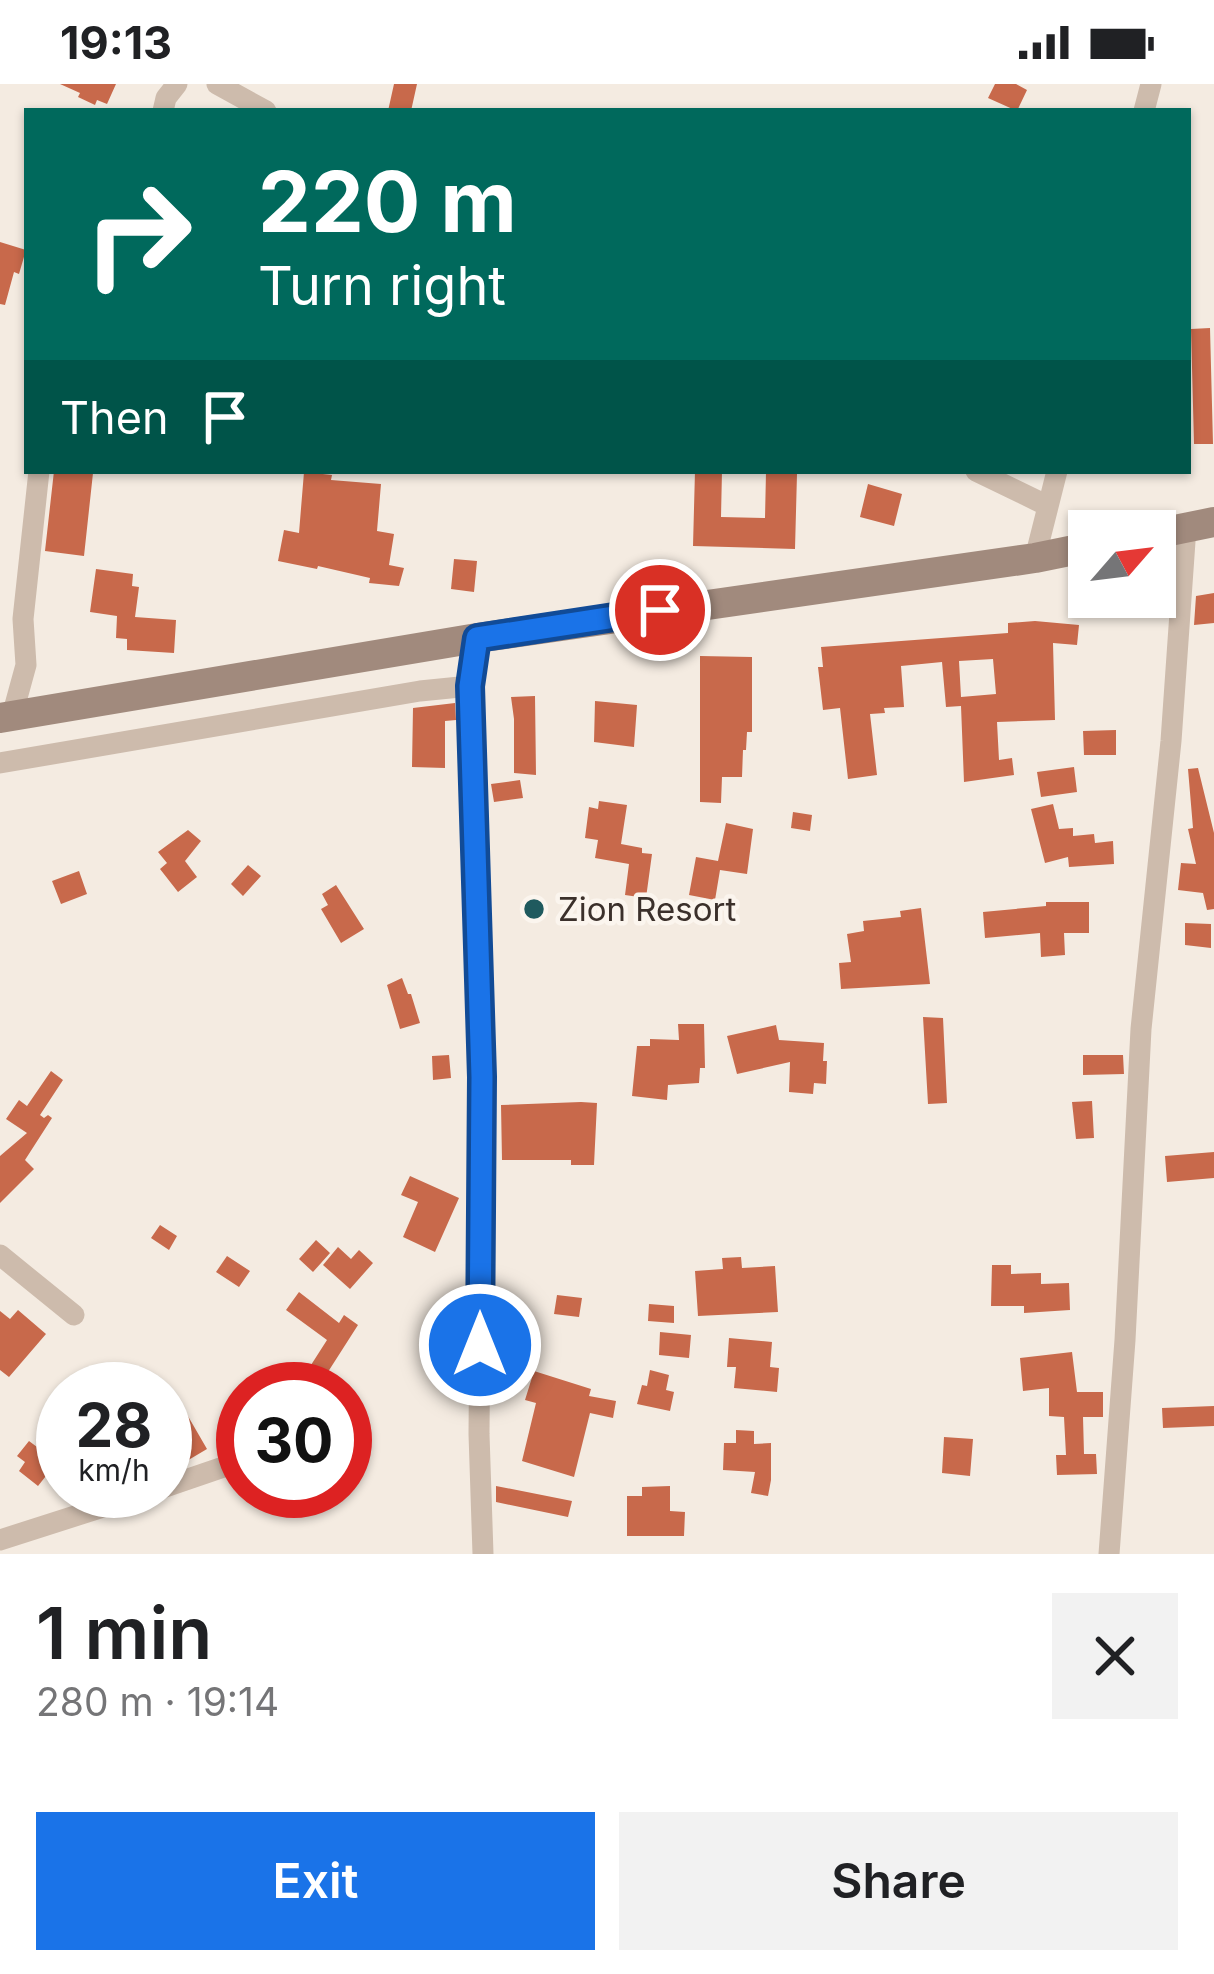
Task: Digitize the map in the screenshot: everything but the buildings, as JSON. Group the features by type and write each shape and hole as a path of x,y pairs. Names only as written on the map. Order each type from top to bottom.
{"street":[{"path":"217,84 261,108"},
{"path":"6,717 26,665 23,619 39,474"},
{"path":"982,474 1048,506"},
{"path":"1035,558 1056,474"},
{"path":"1108,1554 1141,1029 1171,741 1200,525"},
{"path":"6,717 477,638 1068,551"},
{"path":"477,638 470,686 482,1077 479,1433 483,1554"},
{"path":"0,763 470,686"},
{"path":"0,1255 74,1316"},
{"path":"0,1540 69,1518"}],"place":[{"name":"Zion Resort","path":"534,909"}],"route":[{"path":"480,1345 482,1077 470,686 477,638 660,610"}]}
